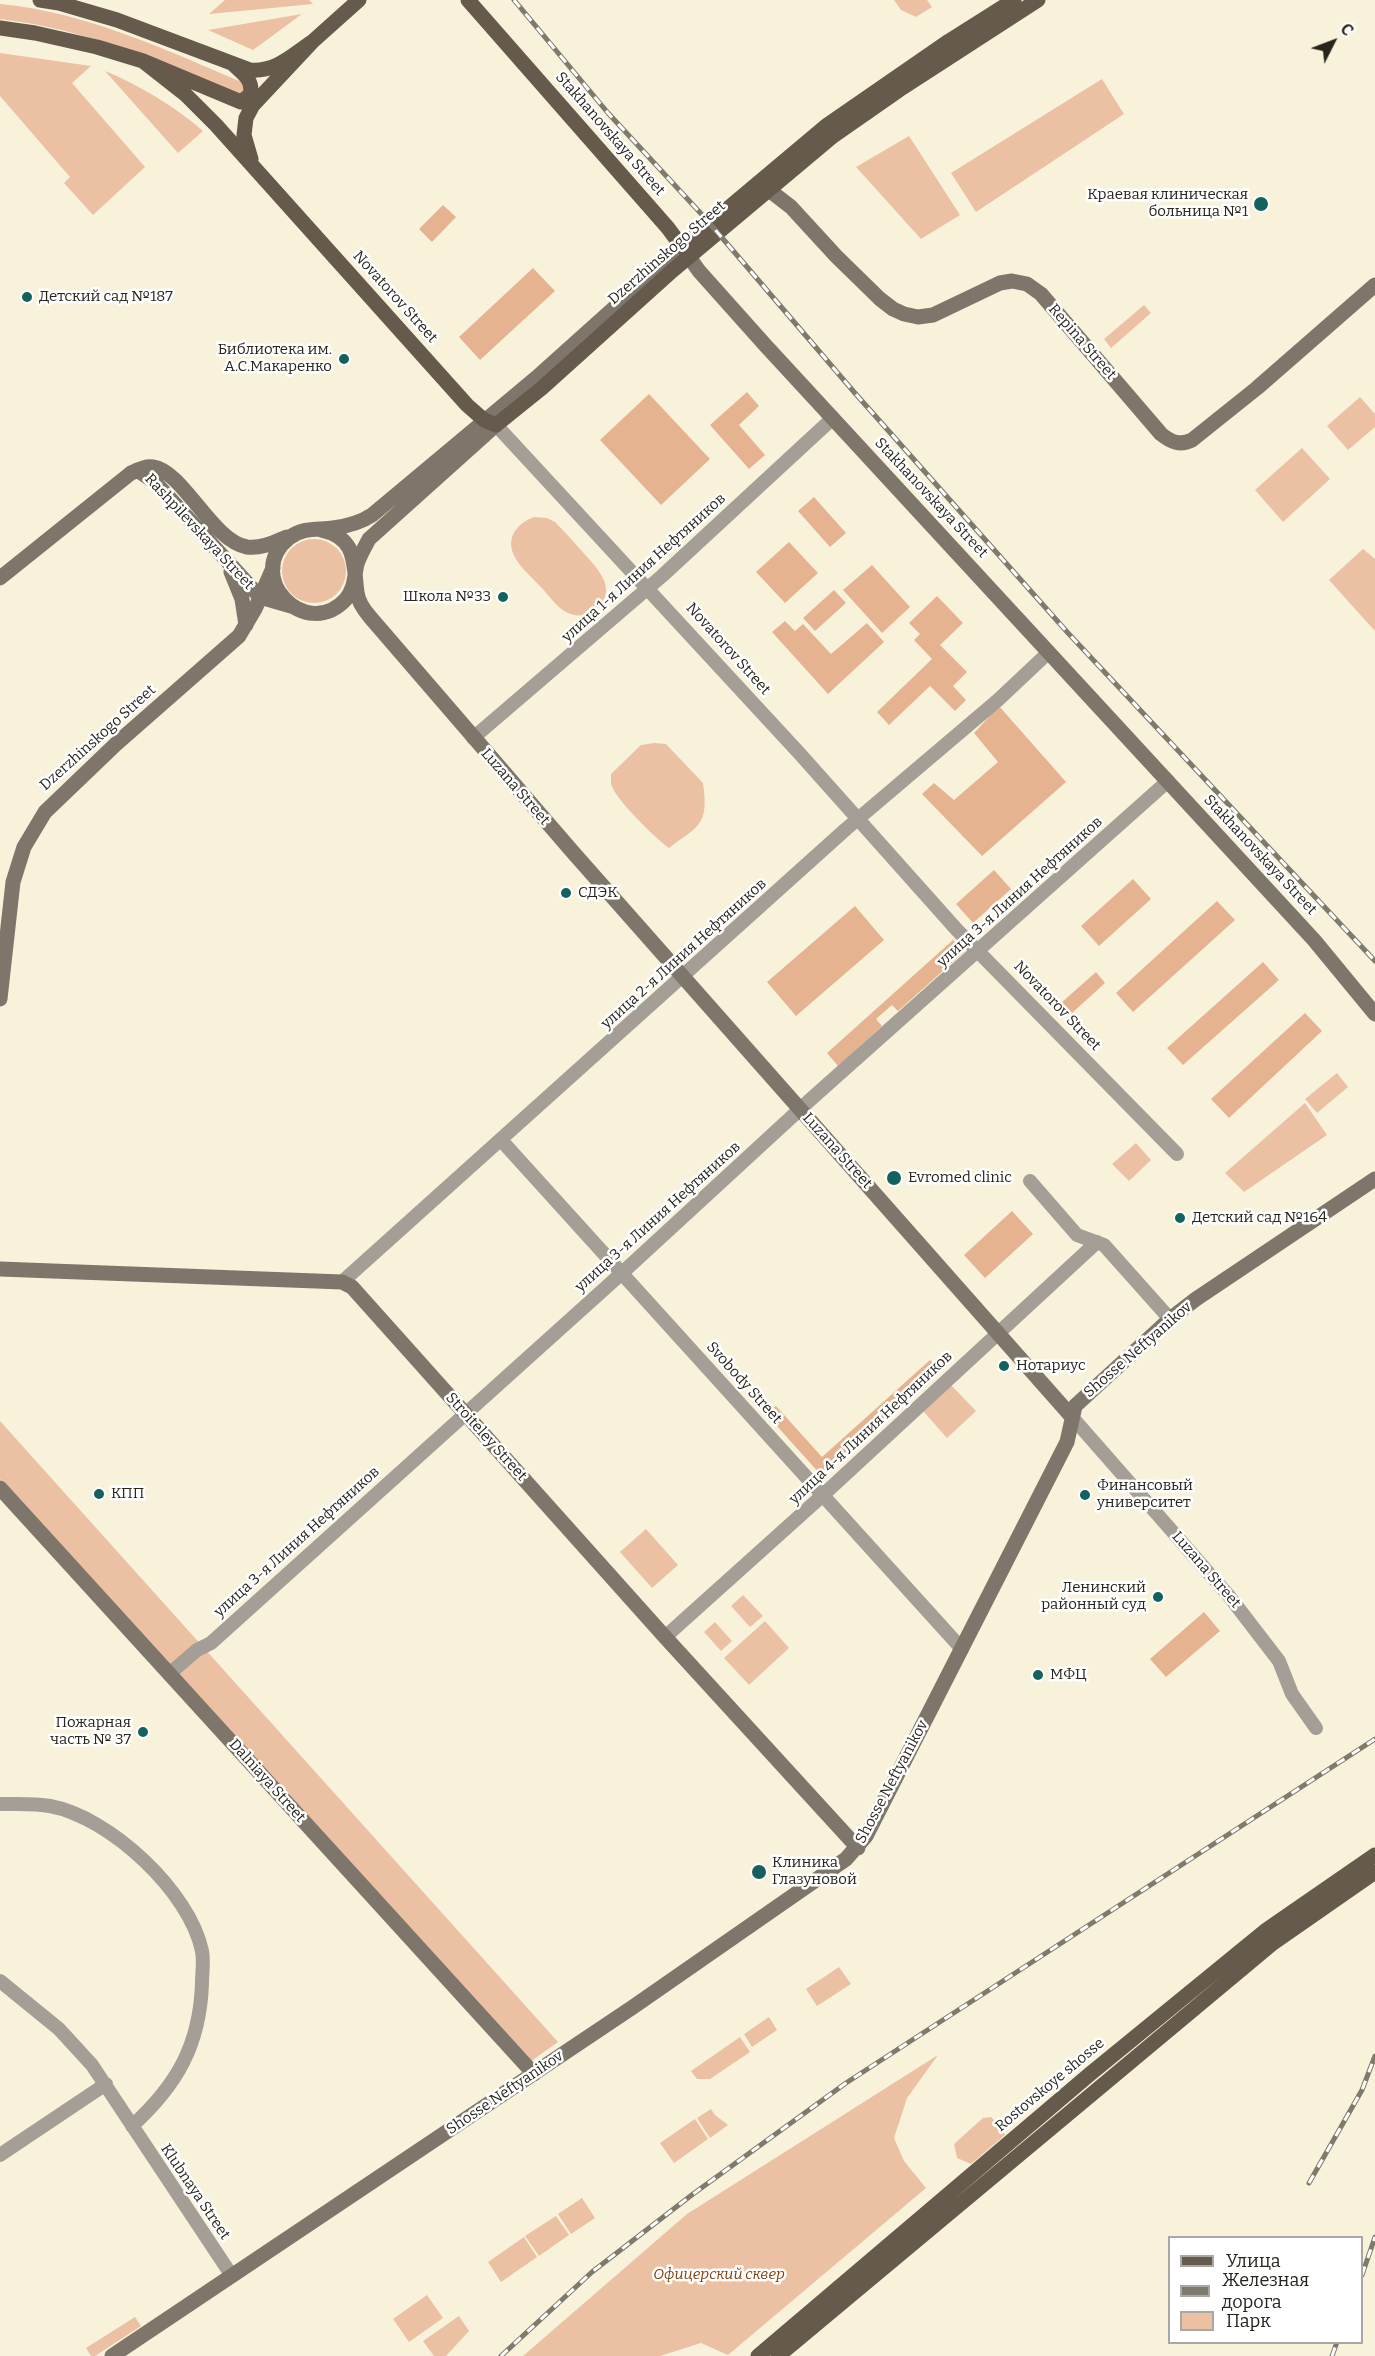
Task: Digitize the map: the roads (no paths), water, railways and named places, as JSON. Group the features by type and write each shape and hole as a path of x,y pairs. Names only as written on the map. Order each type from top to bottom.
{"main road":[{"path":"40,0 59,3 117,20 249,70 269,70 312,42"},
{"path":"256,166 249,154 245,126 246,118 253,105 312,42 359,0"},
{"name":"Stakhanovskaya Street","path":"468,0 668,228 686,252"},
{"name":"Dzerzhinskogo Street","path":"686,252 826,126 949,41 1014,0"},
{"name":"Dzerzhinskogo Street","path":"686,252 769,190 833,136 898,90 1038,0"},
{"path":"0,28 35,33 97,47 143,61 236,102 241,102 250,95 252,86 249,79 234,65"},
{"name":"Novatorov Street","path":"143,61 185,94 256,166 417,349 490,423"},
{"name":"Rostovskoye shosse","path":"778,2356 1164,2023 1265,1931 1375,1855"},
{"name":"Rostovskoye shosse","path":"758,2356 1164,2023 1272,1943 1375,1872"}],"street":[{"name":"Repina Street","path":"769,190 791,207 836,256 880,298 893,309 904,314 918,317 933,315 1000,283 1019,281 1027,284 1041,294 1161,434 1174,443 1184,444 1192,440 1374,288"},
{"name":"Stakhanovskaya Street","path":"686,252 699,271 833,418 1314,940 1375,1014"},
{"name":"Dzerzhinskogo Street","path":"294,607 316,612 336,607 350,592 359,560 369,539 536,378 686,252"},
{"name":"улица 1-я Линия Нефтяников","path":"473,738 648,588 833,418"},
{"name":"Dzerzhinskogo Street","path":"0,999 13,882 24,847 45,812 116,744 234,640 246,624 260,597 279,549 293,535 304,530 354,524 372,515 490,423"},
{"name":"Novatorov Street","path":"490,423 648,588 978,952 1177,1154"},
{"name":"Rashpilevskaya Street","path":"0,578 137,470 153,467 163,471 222,532 239,544 257,547 293,535"},
{"name":"Rashpilevskaya Street","path":"137,470 148,475 155,482 260,597 294,607"},
{"path":"316,529 332,533 345,543 354,557 356,575"},
{"path":"224,558 242,599 246,624"},
{"path":"273,568 277,588 284,599 294,607"},
{"name":"Luzana Street","path":"356,575 359,601 370,617 473,738 1229,1596 1279,1661 1292,1694 1316,1728"},
{"name":"улица 2-я Линия Нефтяников","path":"342,1282 858,819 998,700 1048,652"},
{"name":"улица 3-я Линия Нефтяников","path":"169,1674 198,1650 212,1642 1168,781"},
{"name":"Svobody Street","path":"501,1140 962,1649"},
{"name":"Shosse Neftyanikov","path":"112,2356 534,2074 809,1885 858,1848 962,1649 1066,1442 1075,1406 1170,1319 1212,1287 1375,1179"},
{"path":"1030,1181 1077,1235 1104,1245 1170,1319"},
{"name":"улица 4-я Линия Нефтяников","path":"665,1637 823,1495 1097,1242"},
{"path":"0,1269 342,1282"},
{"name":"Stroiteley Street","path":"342,1282 352,1287 665,1637 858,1848"},
{"name":"Dalniaya Street","path":"0,1488 534,2074"},
{"path":"0,1804 52,1806 97,1825 118,1838 156,1873 195,1926 203,1954 199,2013 192,2043 179,2070 156,2103 132,2126"},
{"name":"Klubnaya Street","path":"0,1981 58,2029 92,2065 102,2087 132,2126 232,2276"},
{"path":"0,2155 102,2087"}],"railway":[{"path":"514,0 608,113 706,219 854,392 1068,633 1375,961"},
{"path":"501,2356 592,2272 693,2194 846,2083 1375,1739"},
{"path":"1309,2183 1362,2090 1375,2056"},
{"path":"1363,2272 1375,2237"},
{"path":"1332,2356 1336,2344"}],"place":[{"name":"Краевая клиническая больница №1","path":"1261,204"},
{"name":"Детский сад №187","path":"27,297"},
{"name":"Библиотека им. А.С.Макаренко","path":"344,359"},
{"name":"Школа №33","path":"503,597"},
{"name":"СДЭК","path":"566,893"},
{"name":"Evromed clinic","path":"894,1178"},
{"name":"Детский сад №164","path":"1180,1218"},
{"name":"Нотариус","path":"1004,1366"},
{"name":"КПП","path":"99,1494"},
{"name":"Финансовый университет","path":"1085,1495"},
{"name":"Ленинский районный суд","path":"1158,1597"},
{"name":"МФЦ","path":"1038,1675"},
{"name":"Пожарная часть № 37","path":"143,1732"},
{"name":"Клиника Глазуновой","path":"759,1872"}],"park label":[{"name":"Офицерский сквер","path":"719,2275"}]}
